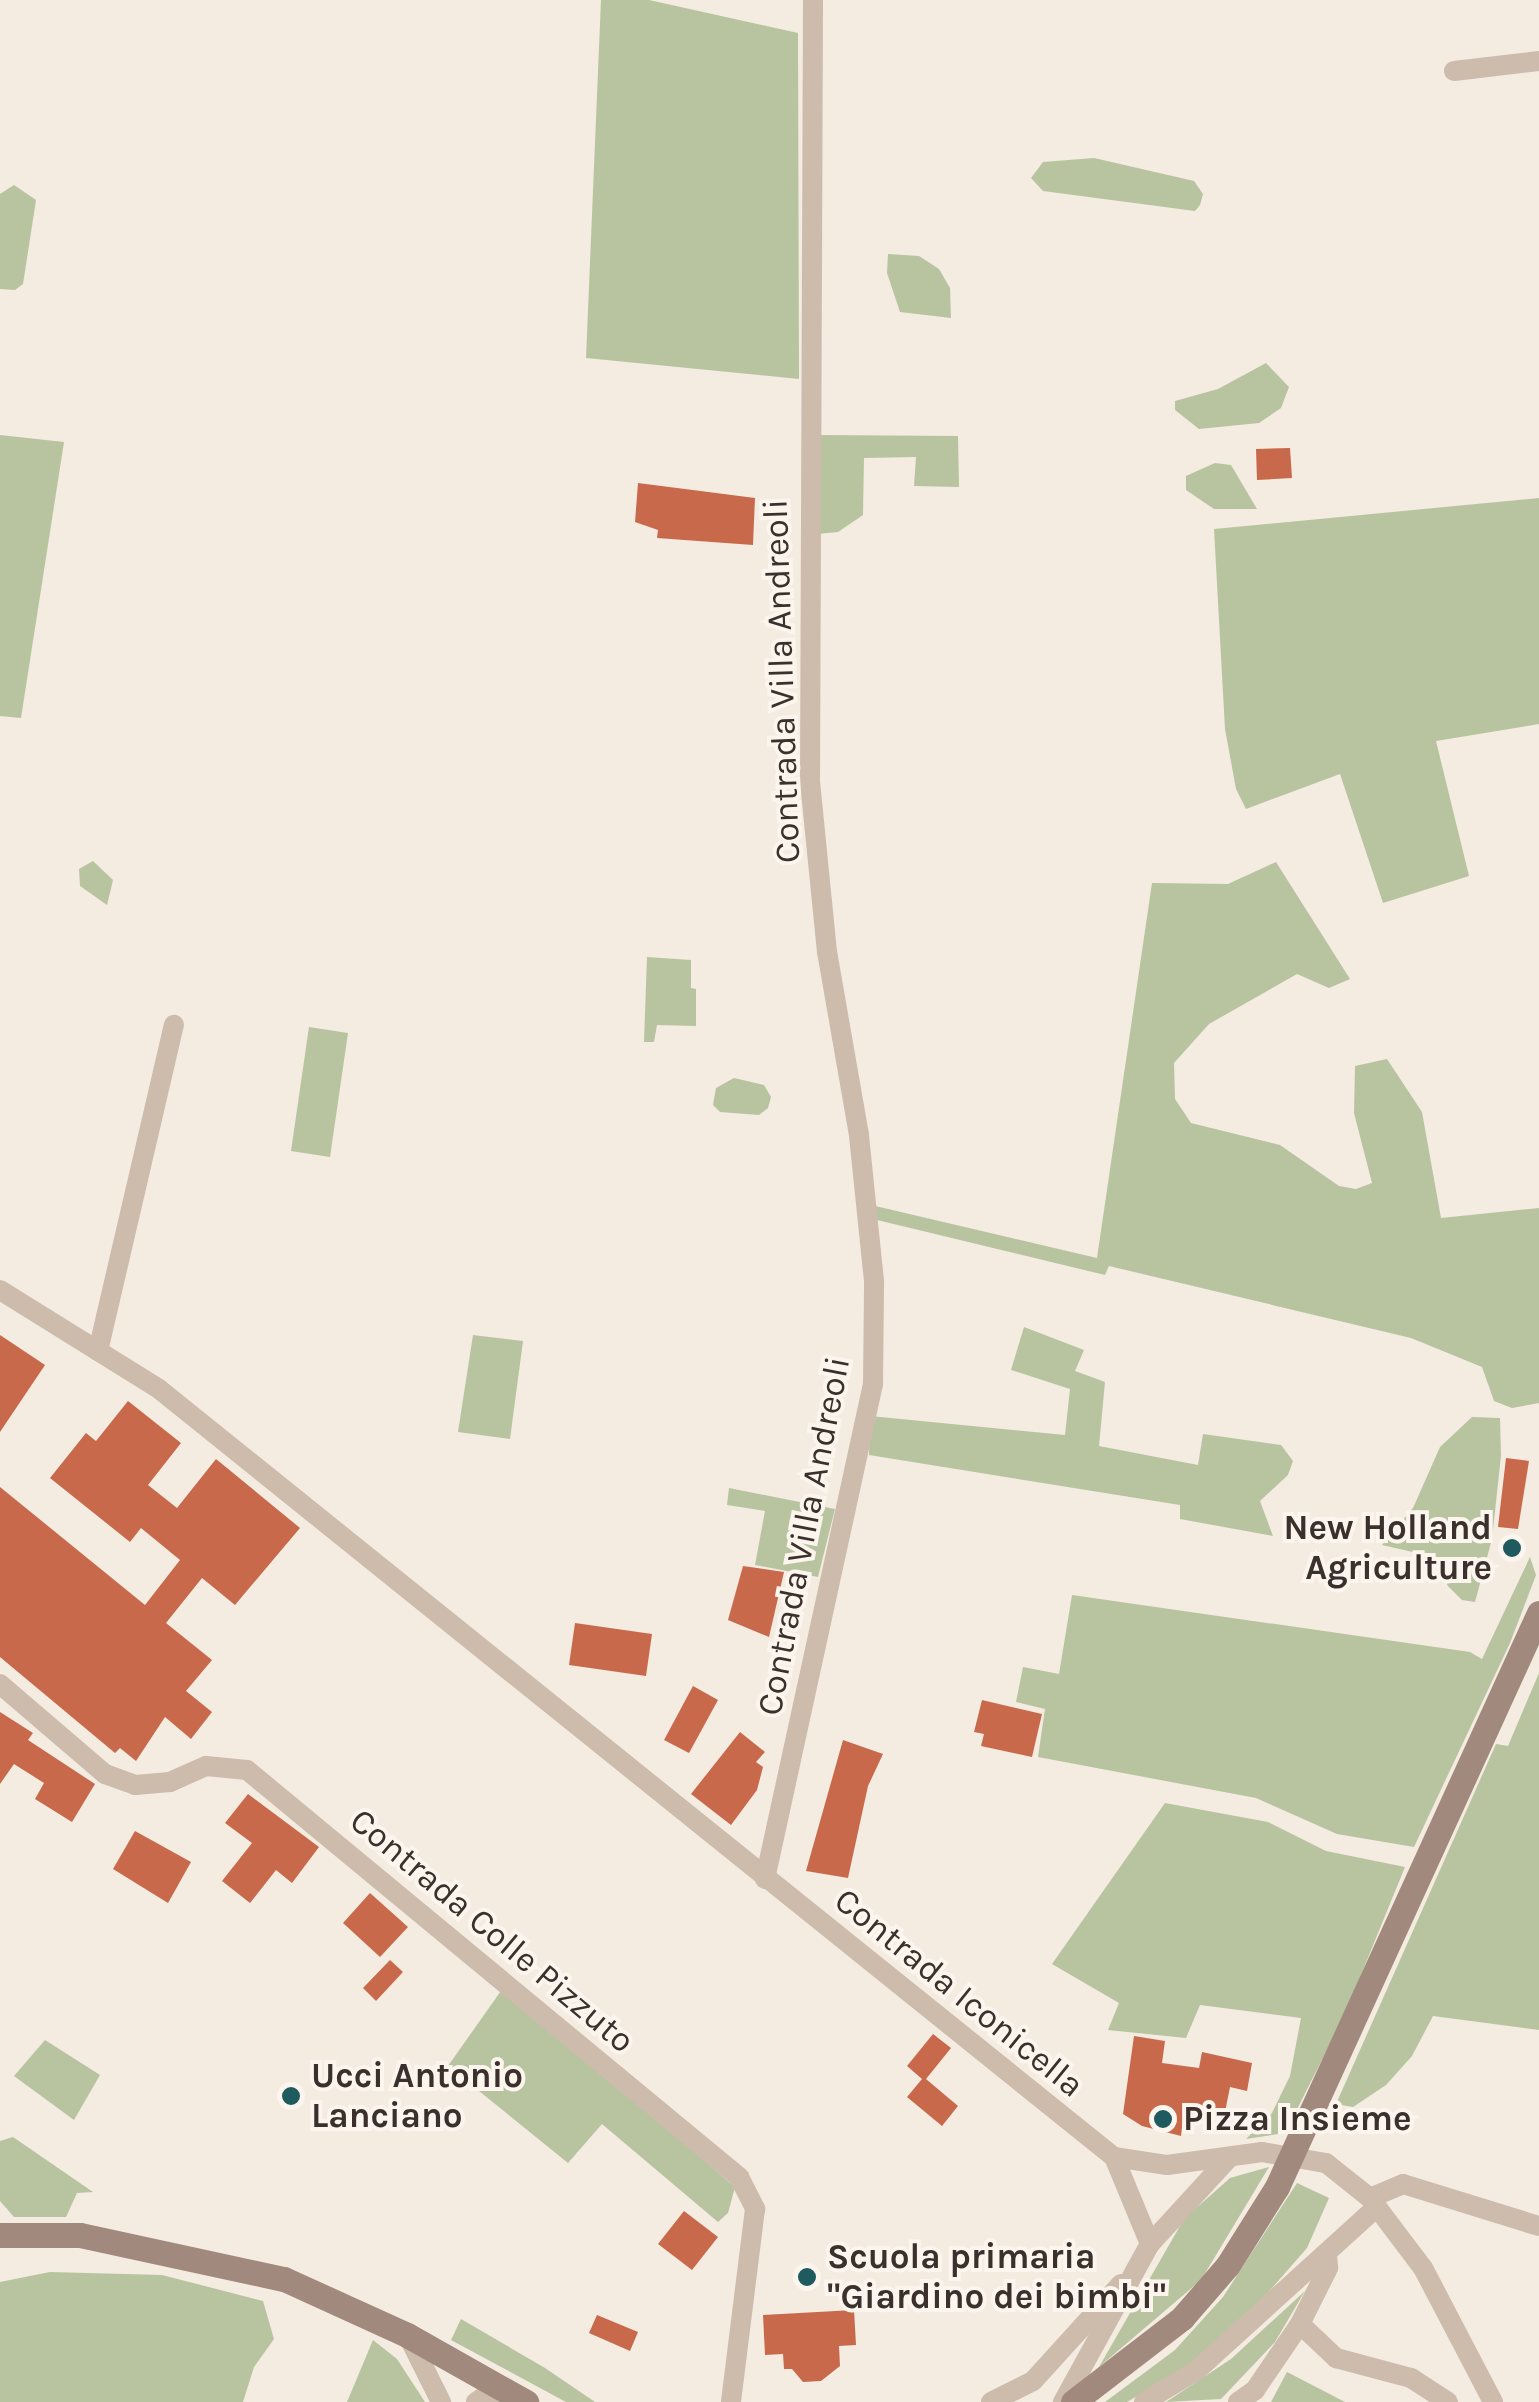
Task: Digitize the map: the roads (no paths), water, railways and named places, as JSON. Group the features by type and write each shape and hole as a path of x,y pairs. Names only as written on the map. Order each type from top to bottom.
{"main road":[{"path":"1073,2402 1182,2318 1228,2265 1277,2187 1539,1612"},
{"path":"0,2235 80,2235 171,2250 284,2279 407,2335 491,2397 526,2402"}],"street":[{"name":"Contrada Villa Andreoli","path":"765,1879 873,1384 874,1281 861,1153 828,952 810,782 812,0"},
{"path":"1454,71 1539,60"},
{"path":"98,1351 174,1025"},
{"path":"0,1290 160,1389 765,1879"},
{"name":"Contrada Colle Pizzuto","path":"0,1684 105,1774 135,1785 170,1782 206,1766 248,1770 739,2177 755,2209 732,2402"},
{"name":"Contrada Iconicella","path":"765,1879 1114,2157 1145,2253"},
{"path":"1114,2157 1168,2164 1228,2160 1262,2152 1313,2159 1374,2203 1423,2268 1492,2402"},
{"path":"991,2402 1033,2381 1228,2160"},
{"path":"1144,2402 1197,2370 1327,2254 1374,2203 1402,2184 1539,2226"},
{"path":"1063,2402 1145,2253"},
{"path":"1238,2402 1300,2324 1328,2268 1327,2254"},
{"path":"1300,2324 1336,2358 1411,2378 1448,2402"},
{"path":"407,2335 441,2402"}],"place":[{"name":"New Holland Agriculture","path":"1512,1548"},
{"name":"Ucci Antonio Lanciano","path":"291,2096"},
{"name":"Pizza Insieme","path":"1163,2119"},
{"name":"Scuola primaria \"Giardino dei bimbi\"","path":"807,2277"}]}
